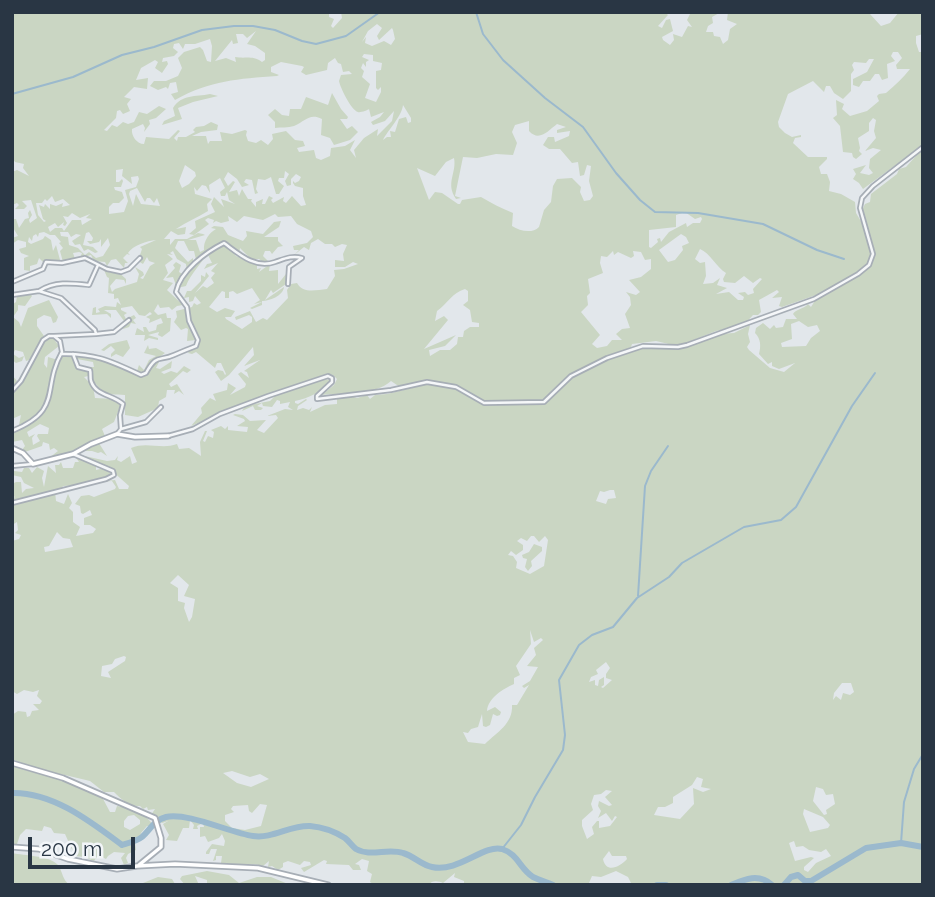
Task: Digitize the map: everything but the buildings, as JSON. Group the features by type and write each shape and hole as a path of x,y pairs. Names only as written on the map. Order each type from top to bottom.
{"street":[{"path":"117,434 135,437 168,436 193,429 220,414 268,396 328,376 332,378 332,382 317,399 391,390 427,382 456,387 488,404 513,401 544,402 571,376 607,358 643,346 687,345 814,299 858,274 869,265 873,254 861,215 862,198 873,186 923,147"},
{"path":"61,354 73,353 108,359 141,375 146,373 157,359 173,356 179,351 196,346 198,340 189,321 187,307 176,292 177,288 201,258 224,243 249,261 266,265 288,257 302,257 289,267 288,284"},
{"path":"12,282 43,269 46,262 73,262 85,258 121,272 140,258"},
{"path":"12,295 39,292 56,284 72,282 89,285 98,265"},
{"path":"39,292 61,298 96,334"},
{"path":"12,391 22,381 43,340 49,336 114,332 129,320"},
{"path":"12,431 32,422 47,406 57,360 61,354 60,341 54,336"},
{"path":"73,353 78,367 90,370 91,381 99,392 115,397 122,404 121,429"},
{"path":"12,466 52,461 73,454 117,434 121,429 146,422 160,407"},
{"path":"12,448 23,453 33,464"},
{"path":"12,503 114,475 113,471 73,454"},
{"path":"12,763 63,778 155,818 162,838 161,847 137,866"},
{"path":"12,847 39,849 105,868 175,864 258,868 328,885"}],"green space":[{"path":"12,12 329,12 329,17 334,19 331,26 333,28 342,18 341,12 665,12 668,15 658,26 662,28 666,20 670,19 673,31 662,37 670,45 674,40 673,34 682,37 688,26 692,27 687,20 691,12 721,12 712,17 713,23 708,26 706,32 713,32 714,36 720,37 723,44 728,40 730,29 737,24 727,20 728,12 873,12 870,14 881,26 890,23 899,12 923,12 923,34 916,36 916,43 919,52 923,52 923,145 863,189 853,179 856,174 853,169 866,165 860,173 873,173 869,168 870,159 881,150 873,148 865,151 876,138 876,120 873,118 869,123 869,131 858,138 859,151 862,154 856,159 852,153 843,152 840,126 833,118 837,115 836,100 844,104 842,109 850,116 867,111 879,101 879,94 886,93 902,78 910,69 897,69 896,65 902,58 898,52 893,52 891,56 895,61 887,64 888,78 882,80 879,74 875,74 870,81 863,81 859,87 853,85 853,79 867,72 874,59 869,59 866,63 854,62 851,91 843,99 834,93 830,86 826,86 824,92 813,81 788,94 778,122 779,127 792,137 801,135 795,138 793,143 808,157 827,157 819,167 821,174 827,174 829,191 855,202 856,213 865,228 862,210 865,204 870,202 871,194 897,174 899,169 906,167 923,148 923,885 632,885 628,877 616,871 601,877 592,876 589,883 597,885 464,885 464,881 454,877 455,873 443,883 435,881 429,885 375,885 370,882 372,874 367,871 369,861 362,859 355,864 359,865 361,870 353,870 349,865 326,864 327,861 324,860 304,872 301,868 311,865 310,862 304,861 300,865 288,861 278,870 272,866 268,867 269,861 263,866 226,864 221,863 222,856 216,856 213,861 217,849 211,849 209,854 206,852 212,844 224,846 225,841 222,834 208,842 205,836 200,837 203,823 197,826 198,829 193,829 194,825 190,820 189,828 183,828 177,841 166,840 169,835 163,824 168,821 162,823 151,815 155,809 148,810 147,807 143,809 129,804 114,792 104,792 90,781 43,772 14,760 12,715 18,711 26,712 27,717 30,716 32,711 39,710 33,704 40,704 42,701 37,696 39,690 24,690 17,694 12,691 12,541 19,539 21,535 15,533 18,530 17,522 12,525 12,499 15,497 12,495 12,484 21,482 22,493 26,489 34,488 24,483 21,477 12,475 12,468 22,472 24,468 29,468 32,473 37,467 44,471 44,487 48,466 56,473 55,465 61,462 63,468 73,468 75,462 79,462 74,455 49,458 58,451 54,448 50,450 49,444 43,442 42,446 25,452 22,450 25,446 22,440 12,442 12,431 19,425 21,415 12,419 12,375 17,381 14,391 25,378 48,338 53,338 59,346 45,357 44,364 47,368 48,357 58,360 62,356 72,356 77,367 94,367 93,362 77,359 75,354 101,358 143,376 143,373 137,371 139,365 144,370 149,360 156,356 144,353 148,345 149,349 156,348 165,353 158,358 156,368 160,369 172,361 171,368 161,372 164,374 171,371 177,373 184,366 191,370 187,373 183,371 169,384 171,387 177,384 184,395 179,391 174,394 175,390 167,390 166,397 159,401 158,408 138,417 125,415 125,395 105,393 92,379 93,375 84,377 93,386 95,398 115,399 121,404 114,422 102,429 105,436 97,440 107,456 92,451 81,451 80,455 107,461 115,460 118,456 117,460 121,462 130,456 132,464 137,462 131,448 143,445 177,444 179,449 189,448 201,456 200,442 205,431 205,442 208,436 213,438 214,432 211,430 221,426 225,429 228,426 228,430 247,432 248,427 237,426 245,421 233,415 235,414 243,415 250,421 266,420 257,430 264,433 278,418 276,415 267,416 285,409 293,410 288,407 290,402 280,404 277,400 272,407 263,406 262,403 257,406 263,408 261,410 255,410 253,406 242,411 245,406 270,401 277,394 324,379 330,380 319,391 295,401 298,404 307,400 298,406 297,410 309,410 312,407 310,412 325,405 337,404 337,399 367,395 370,399 375,395 433,383 424,381 400,387 391,381 368,391 322,395 337,379 327,374 268,394 191,426 210,398 216,401 213,394 227,390 228,383 236,388 230,395 245,387 246,384 238,374 241,372 249,378 244,371 260,360 244,366 254,355 253,347 221,381 215,372 218,370 226,374 221,363 217,363 215,368 196,352 188,353 196,340 187,341 188,329 181,330 174,322 176,311 192,307 194,303 201,303 195,296 193,301 189,302 189,297 184,298 187,291 191,291 201,281 201,275 205,277 206,272 209,276 195,293 203,286 207,288 214,283 211,278 215,273 211,271 218,263 204,269 207,264 212,263 207,253 186,286 177,288 173,277 166,278 175,268 173,265 176,262 181,265 179,272 184,275 187,273 186,264 177,259 173,251 170,253 173,255 167,254 173,259 165,265 168,273 163,280 173,283 167,290 183,305 172,310 169,307 160,308 158,304 154,311 158,315 166,313 167,318 171,318 170,331 162,337 158,335 159,332 148,335 158,340 149,338 144,341 145,335 135,335 137,328 144,332 143,327 146,327 149,332 156,330 157,325 163,323 161,318 149,323 150,319 146,317 152,314 150,312 145,316 139,315 132,306 121,308 127,313 124,315 126,319 134,315 136,318 133,320 136,324 131,323 123,329 124,321 116,310 104,310 111,314 111,318 107,314 92,315 93,308 96,307 96,313 105,306 116,307 117,302 121,305 118,298 114,299 114,294 108,293 109,278 104,270 111,273 116,270 126,279 126,284 124,280 116,279 110,286 112,292 137,282 139,274 135,267 143,272 144,275 140,278 143,279 150,266 155,263 147,257 143,264 138,261 142,249 140,247 156,240 130,250 130,255 127,254 123,258 128,263 125,263 124,268 116,259 111,260 107,266 105,262 94,261 91,255 80,258 82,253 79,252 73,253 75,259 63,262 61,242 55,235 39,233 38,237 36,234 33,236 32,241 29,237 28,242 31,244 45,236 51,240 53,251 56,245 60,260 43,262 39,258 37,264 30,266 30,271 24,270 24,258 29,256 21,253 19,249 26,247 26,242 18,240 12,244 12,238 18,236 12,226 16,219 19,228 25,219 29,218 30,210 30,223 37,218 31,200 22,201 27,206 24,209 15,209 19,205 17,203 12,205 12,172 17,170 29,176 23,168 24,164 15,162 12,157","holes":["377,24 382,28 377,36 379,40 392,28 395,39 391,45 384,41 372,46 365,43 366,37 362,42 368,31","256,31 247,44 265,53 265,60 262,62 252,58 235,57 236,62 226,58 215,61 232,40 233,44 238,43 236,34 243,34 247,38","210,39 212,46 211,62 207,61 200,47 184,52 178,58 182,68 178,76 166,81 154,81 150,86 158,90 166,87 168,89 170,83 176,82 178,92 171,94 175,100 213,84 277,76 279,75 271,72 271,67 281,62 304,67 301,72 306,75 327,70 328,63 335,58 341,64 343,72 349,71 352,74 341,75 339,81 352,107 359,112 369,109 371,117 384,112 371,122 373,125 385,121 394,111 392,121 377,136 378,129 364,138 354,150 356,158 350,150 355,140 345,146 331,148 330,156 321,160 316,158 314,150 299,152 297,148 305,146 303,141 295,140 286,131 272,134 273,139 268,145 261,140 256,143 248,141 245,130 232,134 220,132 222,141 210,141 208,144 206,136 192,136 217,130 218,125 211,122 196,127 193,130 195,132 186,137 178,137 177,141 174,138 180,131 178,130 169,139 146,137 144,144 139,143 132,129 143,124 144,132 150,124 149,120 156,118 166,109 159,106 147,114 139,112 134,122 123,122 117,127 112,125 107,131 104,130 116,118 117,111 120,110 123,114 130,111 127,104 131,99 124,97 134,87 147,89 148,78 136,80 141,68 155,60 158,62 155,68 162,73 168,64 167,61 162,62 163,58 174,56 178,52 173,48 174,44 179,43 183,49 185,44","364,54 373,55 373,61 382,63 381,70 376,71 376,88 378,90 381,87 376,102 365,98 370,84 362,77 363,63 366,67 369,60 362,57","403,105 411,122 408,123 406,117 399,119 395,132 390,131 391,137 383,140 400,114","529,121 529,131 536,136 557,124 566,127 557,130 557,133 570,131 569,136 555,142 554,137 548,137 543,145 549,149 560,149 572,163 578,162 580,176 584,175 587,165 591,166 589,181 593,196 584,201 581,187 572,178 557,179 553,186 551,202 544,210 539,227 526,231 512,226 513,213 481,197 462,200 458,204 442,193 435,192 429,200 417,168 435,176 446,162 454,158 451,188 456,199 461,198 455,196 463,157 513,155 517,143 512,132 515,125","185,165 195,172 196,176 182,188 179,181","123,169 122,176 132,184 131,177 138,176 139,179 136,187 125,190 128,201 124,212 109,214 109,207 124,198 122,192 114,187 121,187 122,179 116,182 116,170","285,171 289,174 285,181 287,186 291,185 291,179 296,174 301,177 293,183 303,188 306,205 301,206 292,196 286,203 283,201 284,197 273,203 273,198 269,196 265,204 262,204 263,199 256,202 256,207 242,189 239,196 237,190 229,192 235,182 228,186 224,179 228,172 242,187 249,185 244,182 246,179 252,180 255,194 258,193 258,179 271,177 276,194 279,194 284,186 278,181 279,178 284,178","220,178 225,188 220,192 221,196 225,196 227,192 229,200 235,204 221,199 224,207 214,197 211,204 215,212 195,221 196,228 189,234 194,235 209,224 205,220 208,218 214,220 213,223 221,223 229,221 228,216 237,222 244,216 263,220 275,214 278,217 291,216 297,224 311,231 313,237 307,243 293,246 294,250 299,250 294,255 304,247 309,250 311,243 318,239 335,247 347,245 343,254 344,261 335,260 335,267 345,267 353,262 358,264 334,270 335,276 327,289 306,290 297,283 291,284 287,290 288,298 267,320 263,318 256,322 250,311 235,317 236,320 249,315 252,317 252,322 242,329 225,317 231,317 235,311 225,308 217,312 209,307 222,291 225,292 225,298 229,298 229,292 237,294 252,288 260,300 254,304 272,299 281,293 284,287 265,300 271,290 273,293 286,284 286,274 278,284 278,270 269,271 270,264 259,272 261,268 257,269 257,264 236,256 228,245 239,254 240,248 251,259 270,263 263,256 265,251 272,254 278,247 283,246 278,237 264,237 279,227 281,221 274,222 263,234 246,231 247,236 243,241 228,235 223,227 214,226 211,228 216,229 207,237 204,250 200,252 196,240 188,240 205,235 203,234 198,233 187,239 175,239 170,245 170,239 164,239 171,231 178,235 185,234 186,227 176,229 208,211 207,204 212,199 195,194 194,187 197,191 202,185 206,186 210,193 209,185","137,188 145,202 150,198 154,203 157,198 160,206 141,204 136,194 133,206 129,194","52,196 55,202 63,199 70,205 62,207 63,203 56,206 50,204 50,209 45,204 44,207 39,205 46,221 38,215 36,203 42,203 45,199 47,201","685,212 695,219 701,217 700,223 687,227 686,223 669,232 661,242 660,238 657,239 658,242 649,247 649,230 676,227 676,215","72,213 80,218 90,214 86,218 92,219 82,225 81,220 72,220 64,231 62,228 55,228 50,232 48,227 55,223 58,227 64,222 63,225 67,223 63,216 68,217","60,232 68,232 71,237 81,235 72,241 75,245 80,244 84,251 88,249 98,252 93,247 83,245 86,233 89,232 93,238 92,241 87,241 90,244 101,239 101,247 108,238 110,245 103,256 96,258 89,252 85,255 78,248 69,245 68,237 61,236","681,234 689,243 682,246 683,250 675,260 668,262 659,250","178,241 184,241 189,251 194,251 197,264 193,262 193,258 188,262 175,248","700,249 726,273 724,282 735,283 744,276 753,283 762,279 753,289 754,293 738,293 744,297 743,300 738,300 729,292 716,294 727,288 717,285 720,278 713,283 703,284 706,276 705,262 700,263 695,259","613,251 614,255 618,252 631,258 634,256 633,251 641,252 645,260 651,259 651,269 641,277 629,280 640,292 636,295 626,292 631,305 625,314 630,328 622,329 616,334 622,340 612,340 607,346 597,348 592,344 600,335 581,312 588,305 588,279 603,273 601,256 607,257","845,281 816,299 811,307 808,304 796,311 793,314 797,319 786,319 783,327 776,328 774,325 770,329 763,323 756,328 755,333 760,343 759,354 768,364 772,362 772,366 779,369 795,363 784,372 770,368 749,350 747,347 750,342 750,325 734,333 718,334 684,347 638,348 609,357 631,347 632,344 656,341 673,345 686,343 716,331 744,325 753,315 761,312 759,300 777,290 779,292 772,298 782,297 779,306 782,307","465,289 468,291 468,301 463,305 470,310 472,322 479,323 479,327 470,327 464,331 463,337 458,337 457,344 450,350 440,350 430,356 429,350 445,346 456,335 424,349 448,320 444,316 435,321 437,311 450,298","799,321 808,327 817,325 820,331 806,346 782,347 781,343 792,339 791,324","40,424 49,428 48,434 38,434 40,441 33,445 32,438 35,434 29,437 27,432","93,461 111,470 129,486 128,489 119,489 115,480 100,482 112,481 116,487 94,497 81,496 75,504 80,506 81,513 90,510 92,515 84,518 84,525 96,529 93,533 76,536 80,527 73,522 73,512 69,508 72,503 68,494 64,504 56,501 55,491 61,490 63,486 83,485 112,475 104,468 96,470","614,490 616,498 608,499 606,504 596,501 600,491","57,532 63,538 70,539 73,547 45,552 44,547 49,546","534,536 539,542 545,536 548,540 544,566 530,574 516,568 517,562 513,556 508,555 511,551 516,555 523,550 523,545 517,541 521,538 527,541","178,575 189,585 184,596 195,599 189,622 185,603 178,601 178,588 170,583","530,630 534,642 541,638 543,640 534,648 536,655 527,666 538,667 530,681 522,686 524,688 529,685 517,705 512,705 510,717 499,731 485,744 468,742 463,732 468,733 478,727 482,714 483,726 486,727 490,725 493,714 500,715 501,712 495,707 487,711 488,706 497,694 514,684 514,678 520,675 516,666 531,644","126,657 125,661 108,672 111,678 101,676 102,666","606,662 610,668 606,678 612,680 603,688 604,677 599,680 598,686 595,685 595,680 589,682 591,677 598,674 596,670","842,683 851,683 854,692 850,695 843,693 841,700 836,696 833,700 834,693","232,771 250,777 260,774 269,779 251,787 237,783 223,773","697,777 703,779 701,787 711,789 703,792 693,788 694,804 680,819 654,815 658,807 673,803 673,797 692,785","816,787 823,789 826,795 833,794 835,804 826,810 827,814 824,815 813,801","606,790 612,791 605,797 612,805 599,801 601,811 598,818 606,813 612,821 617,817 610,826 599,828 597,821 592,827 594,834 587,839 582,820 593,810 591,804 594,795","260,804 267,805 261,826 245,830 232,828 225,821 225,815 234,812 231,809 233,806 248,805 252,813","804,809 823,817 830,825 828,828 810,832 803,814","794,841 796,847 803,846 821,852 826,849 831,856 816,863 808,872 804,867 814,858 795,861 789,843","609,851 612,856 626,856 627,859 614,868 607,866 603,859"]},
{"path":"332,93 348,117 340,119 347,129 352,126 358,132 350,140 334,145 330,138 321,135 322,119 318,117 311,117 292,127 275,128 275,122 268,115 275,109 282,115 289,116 290,109 301,109 306,97 328,105"},
{"path":"210,94 218,96 178,108 182,119 162,125 164,121 175,116 173,108 180,100"},
{"path":"29,293 32,296 25,306 18,305 13,317 21,327 28,308 49,300 58,317 53,323 51,317 44,315 37,319 37,326 44,336 29,360 26,361 23,352 15,350 13,354 19,358 24,356 22,361 16,363 12,360 13,304 17,296"},
{"path":"127,340 130,348 123,357 116,354 111,357 115,350 111,346 101,350 109,344"},
{"path":"534,544 542,547 542,551 531,561 532,566 528,571 525,567 527,559 522,555 529,552"},
{"path":"12,765 78,784 102,797 110,812 115,812 117,806 133,810 148,819 154,827 147,826 141,833 139,840 135,842 136,850 128,854 128,863 124,865 121,858 125,853 114,852 106,859 98,855 94,861 75,856 65,834 54,833 51,828 44,826 42,831 26,829 17,844 12,845","holes":["134,815 140,820 140,824 130,830 124,827 128,816"]},
{"path":"12,853 54,862 70,885 12,885"},
{"path":"207,871 229,875 239,883 257,877 271,877 288,884 306,885 207,885 207,880 195,876 199,885 185,885 180,879 182,876"},
{"path":"158,877 172,879 175,884 138,885"}],"waterway":[{"path":"12,94 73,77 122,55 202,30 253,26 275,30 316,44 346,36 380,12"},
{"path":"476,12 483,34 503,60 545,98 583,127 616,173 640,200 655,212 698,213 763,224 817,250 844,259"},
{"path":"502,849 521,825 563,750 565,735 559,680 579,645 592,635 613,627 637,598 669,577 682,563 744,527 781,520 796,507 852,406 875,373"},
{"path":"638,596 645,486 651,471 668,446"},
{"path":"901,843 904,802 914,769 923,754"},
{"path":"12,793 42,797 57,803 122,845 140,838 162,818 175,816 253,836 268,836 310,826 337,833 361,851 403,853 432,867 451,866 487,851 502,849 512,854 533,877 553,885"},
{"path":"784,885 791,877 798,875 805,881 811,881 866,848 901,843 923,847"},
{"path":"731,885 757,878 772,885"},
{"path":"657,885 666,885"}]}
